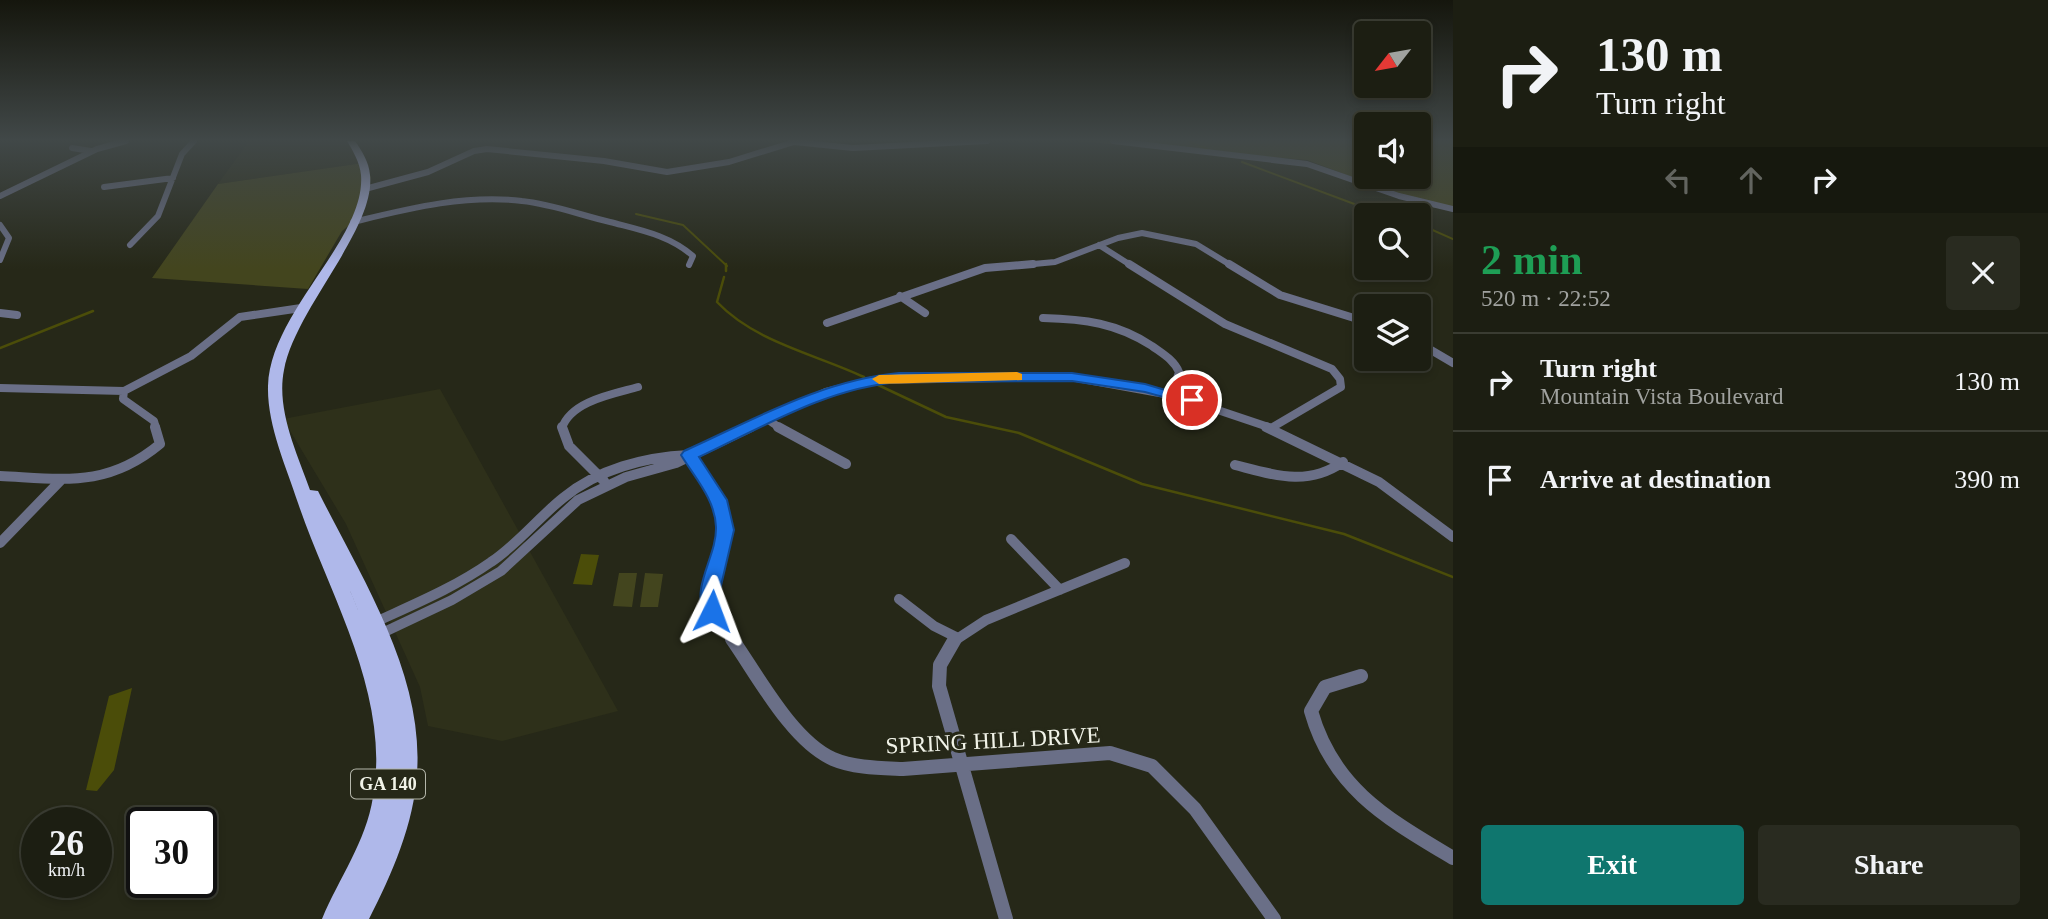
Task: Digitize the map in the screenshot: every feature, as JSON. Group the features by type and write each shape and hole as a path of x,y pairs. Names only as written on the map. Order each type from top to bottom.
{"main road":[{"path":"365,184 365,189"},
{"name":"GA 140","path":"355,919 377,876 391,838 407,769 403,712 312,521 280,426 276,372 283,343 353,222 365,189"},
{"name":"GA 140","path":"335,919 376,837 389,780 387,721 367,633"}],"street":[{"path":"0,195 23,184"},
{"path":"104,187 128,184"},
{"path":"130,245 158,216 171,184"},
{"path":"365,189 384,184"},
{"path":"1368,184 1418,202 1453,209"},
{"path":"353,222 442,204 496,200 541,203 633,227 679,245 693,256 689,265"},
{"path":"0,225 9,238 0,260"},
{"path":"827,323 985,268 1055,262 1099,245 1142,233 1196,244 1280,295 1354,318"},
{"path":"1099,245 1225,324 1303,354 1332,369 1340,379 1341,387 1335,393 1288,414 1271,428"},
{"path":"900,296 925,313"},
{"path":"0,388 124,391 191,356 214,340 229,322 240,317 301,308"},
{"path":"0,313 17,315"},
{"path":"1043,318 1097,319 1122,327 1175,363 1179,372 1172,395"},
{"path":"1431,350 1453,363"},
{"path":"367,633 452,600 494,575 533,544 578,500 604,481 678,464 689,455 847,386 899,377 1072,377 1172,395 1271,428 1343,462 1396,494 1453,537"},
{"path":"604,481 566,444 561,435 561,425 585,404 638,387"},
{"path":"0,476 93,480 144,460 160,444 153,421 123,399 124,391"},
{"path":"767,419 796,439 846,464"},
{"name":"SPRING HILL DRIVE","path":"689,455 719,500 724,522 725,530 710,590 712,611 806,743 834,759 869,767 903,769 1110,753 1152,766 1195,809 1274,919"},
{"path":"1235,465 1308,479 1321,478 1343,462"},
{"path":"0,543 62,479"},
{"path":"1011,539 1059,590"},
{"path":"1006,919 939,686 940,665 956,637 986,620 1125,563"},
{"path":"899,599 934,626 956,637"},
{"path":"1361,677 1325,687 1311,711 1313,725 1338,775 1384,817 1453,858"}],"shaded area":[{"path":"218,184 370,184 353,222 342,231 308,289 152,278"},
{"path":"1431,184 1453,184 1453,209 1435,208 1431,206 1431,203 1422,203 1384,189 1431,189"},
{"path":"440,389 618,711 502,741 428,726 420,687 346,524 283,419"},
{"path":"581,554 599,555 592,585 573,584"},
{"path":"619,573 637,573 632,607 613,606"},
{"path":"645,573 663,574 658,607 640,607"},
{"path":"132,688 114,770 97,791 86,790 109,696"}],"waterway":[{"path":"1301,184 1354,204"},
{"path":"636,214 683,225 726,265"},
{"path":"1431,229 1453,239"},
{"path":"726,265 726,271"},
{"path":"724,277 717,302 732,316 786,346 864,377"},
{"path":"0,348 93,311"},
{"path":"876,384 946,417 1019,433 1142,484 1344,534 1453,577"}],"slow traffic":[{"path":"879,379 1017,377"}],"route":[{"path":"712,611 710,590 725,530 723,514 719,500 706,477 689,455 826,392 899,377 1072,377 1145,388 1192,400"}]}
